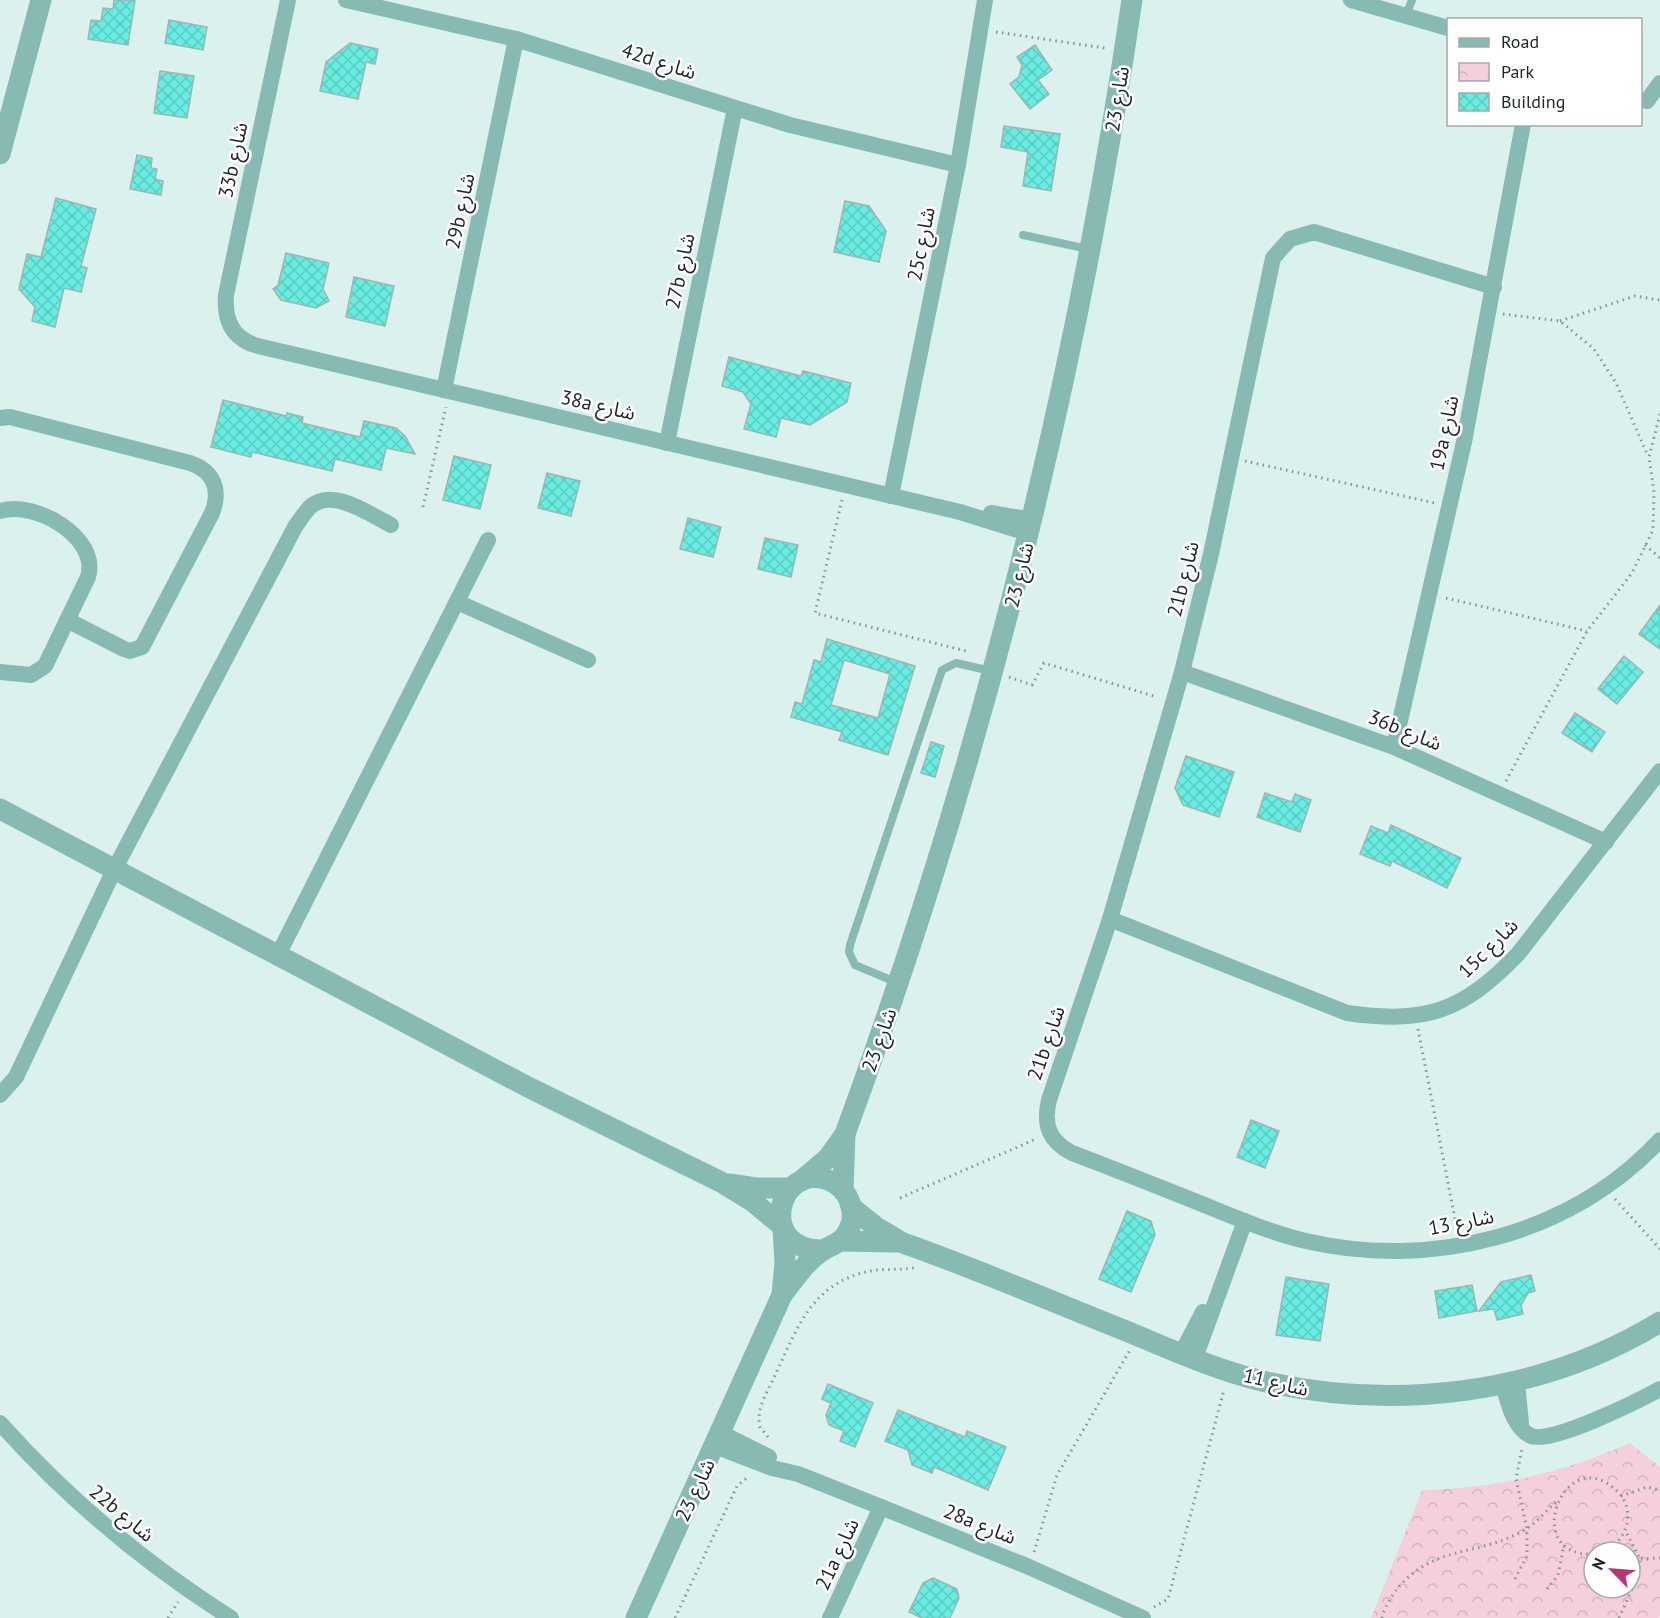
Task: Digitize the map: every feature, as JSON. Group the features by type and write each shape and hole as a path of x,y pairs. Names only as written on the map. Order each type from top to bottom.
{"street":[{"path":"0,154 41,0"},
{"name":"33b شارع","path":"232,329 227,318 226,295 288,0"},
{"name":"42d شارع","path":"346,0 516,39 735,108 846,140 958,165"},
{"name":"25c شارع","path":"891,496 958,165 985,0"},
{"name":"شارع 23","path":"796,1184 828,1158 845,1134 899,983 949,828 996,665 1031,527 1091,249 1132,0"},
{"path":"1351,0 1409,8 1447,27"},
{"name":"29b شارع","path":"447,391 516,39"},
{"path":"1649,102 1660,83"},
{"name":"27b شارع","path":"667,443 735,108"},
{"name":"19a شارع","path":"1394,747 1450,506 1494,288 1523,126"},
{"name":"21b شارع","path":"1049,1134 1046,1112 1049,1100 1110,920 1182,672 1232,458 1269,270 1280,247 1301,233 1327,234 1494,288"},
{"name":"38a شارع","path":"232,329 248,343 258,346 1031,527"},
{"path":"0,418 10,417 190,463 209,473 214,482 217,493 212,513 142,647 130,651 124,649 67,620"},
{"path":"0,1095 16,1077 114,870 295,527 310,506 325,499 342,501 390,525"},
{"path":"0,511 18,509 45,515 68,530 86,551 89,571 49,658 39,672 22,676 0,672"},
{"path":"278,957 488,540"},
{"path":"457,602 588,660"},
{"name":"36b شارع","path":"1182,672 1394,747 1500,792 1606,842"},
{"name":"15c شارع","path":"1110,920 1347,1013 1381,1018 1416,1017 1444,1010 1471,996 1495,978 1518,954 1660,771"},
{"path":"0,809 605,1127 721,1182 782,1227 789,1239 799,1247 831,1246 850,1226 847,1198 824,1179 756,1188 721,1182"},
{"name":"شارع 23","path":"845,1134 847,1198"},
{"name":"شارع 13","path":"1049,1134 1055,1142 1072,1153 1245,1221 1305,1241 1367,1252 1430,1251 1460,1246 1492,1240 1551,1219 1605,1187 1660,1140"},
{"path":"782,1227 781,1205 796,1184"},
{"name":"شارع 11","path":"847,1198 876,1227 903,1243"},
{"path":"1188,1356 1207,1304 1219,1288 1245,1221"},
{"name":"شارع 23","path":"636,1618 782,1295 785,1262 782,1227"},
{"name":"شارع 11","path":"831,1246 872,1239 903,1243 1229,1371 1257,1380 1318,1391 1380,1396 1442,1394 1510,1383 1582,1361 1660,1322"},
{"name":"شارع 23","path":"782,1295 831,1246"},
{"path":"1510,1383 1512,1414 1523,1430 1541,1438 1594,1420 1660,1389"},
{"name":"22b شارع","path":"0,1423 82,1508 133,1551 186,1590 231,1618"},
{"name":"28a شارع","path":"718,1440 1029,1567 1140,1617"},
{"name":"21a شارع","path":"830,1618 881,1507"}],"lane":[{"path":"1023,235 1091,249"},
{"path":"899,983 855,965 849,952 850,945 942,670 956,663 996,665"}],"path":[{"path":"981,30 1125,51"},
{"path":"1489,312 1560,321 1635,296 1660,300"},
{"path":"1500,792 1587,631 1632,573 1653,530 1653,492 1649,457 1636,423 1616,382 1594,349 1560,321"},
{"path":"423,507 447,391"},
{"path":"1649,457 1660,414"},
{"path":"1232,458 1450,506"},
{"path":"845,485 815,613 996,665 1032,685 1044,663 1173,702"},
{"path":"1645,545 1660,558"},
{"path":"1430,595 1587,631"},
{"path":"1416,1017 1460,1246"},
{"path":"900,1198 1049,1134"},
{"path":"1605,1187 1660,1249"},
{"path":"675,1618 737,1486 749,1477 762,1477 778,1441 763,1433 758,1415 802,1317 813,1302 852,1276 879,1269 917,1266 928,1251"},
{"path":"1029,1567 1057,1475 1138,1336"},
{"path":"1140,1617 1168,1599 1229,1371"},
{"path":"1515,1578 1527,1556 1527,1529 1516,1479 1523,1430"},
{"path":"1382,1618 1393,1594 1409,1575 1425,1564 1501,1541 1527,1529 1575,1483 1588,1480 1606,1484 1622,1496 1628,1519 1620,1540"},
{"path":"1622,1496 1647,1487 1660,1490"},
{"path":"1557,1501 1554,1524 1564,1544 1574,1551 1582,1552"},
{"path":"1625,1531 1630,1540"},
{"path":"1546,1589 1558,1575 1563,1561 1564,1544"},
{"path":"1642,1559 1660,1558"},
{"path":"168,1618 186,1590"},
{"path":"1619,1618 1627,1600"}],"green space":[{"path":"1630,1443 1660,1467 1660,1615 1658,1618 1371,1618 1422,1490 1503,1482 1580,1462"}],"building":[{"path":"114,0 135,0 128,45 88,39 91,20 101,21 103,8 113,9"},
{"path":"169,20 207,27 203,50 165,43"},
{"path":"350,43 378,49 375,64 366,62 358,99 320,91 326,62"},
{"path":"1035,45 1052,70 1038,80 1049,94 1030,109 1010,84 1019,77 1022,65 1017,57"},
{"path":"160,71 194,76 187,118 154,113"},
{"path":"1004,126 1060,134 1051,191 1023,186 1028,152 1001,147"},
{"path":"137,155 152,158 151,168 157,169 155,179 163,181 161,195 130,189"},
{"path":"56,198 96,209 81,266 87,268 81,292 64,288 55,327 32,321 35,307 19,289 27,254 41,257"},
{"path":"845,201 869,206 886,231 879,262 834,252"},
{"path":"286,253 329,263 323,289 329,301 316,308 281,300 273,289 278,285"},
{"path":"354,277 394,286 385,326 346,317"},
{"path":"729,357 801,376 803,371 851,383 847,402 810,425 781,418 776,437 744,429 751,404 743,392 722,386"},
{"path":"223,400 286,416 287,413 303,417 302,423 360,437 364,421 396,428 405,436 415,454 386,448 381,470 335,459 332,471 252,452 251,457 211,447"},
{"path":"454,456 491,465 480,509 443,500"},
{"path":"547,473 580,481 571,516 538,508"},
{"path":"688,518 721,527 713,557 680,549"},
{"path":"765,538 798,545 791,577 758,569"},
{"path":"1660,605 1660,649 1639,634"},
{"path":"827,639 915,666 888,755 839,740 842,732 791,717 795,702 802,704 814,660 821,662","holes":["844,660 890,674 878,718 831,705"]},
{"path":"1624,656 1643,672 1617,704 1598,689"},
{"path":"1575,713 1605,732 1592,752 1562,733"},
{"path":"931,742 944,746 935,777 921,773"},
{"path":"1186,756 1234,772 1219,817 1183,805 1175,788"},
{"path":"1265,793 1292,802 1295,794 1311,800 1300,832 1257,817"},
{"path":"1391,825 1461,858 1447,888 1392,861 1390,866 1360,854 1371,826 1388,833"},
{"path":"1251,1120 1279,1131 1265,1168 1237,1157"},
{"path":"1127,1211 1151,1221 1155,1235 1131,1292 1099,1279"},
{"path":"1531,1275 1535,1291 1528,1293 1521,1305 1523,1314 1497,1320 1494,1309 1479,1311 1501,1282"},
{"path":"1286,1277 1329,1284 1320,1341 1276,1335"},
{"path":"1472,1285 1477,1311 1439,1318 1435,1291"},
{"path":"828,1384 873,1403 855,1447 840,1441 844,1431 829,1425 826,1415 831,1403 822,1399"},
{"path":"898,1410 965,1437 967,1431 1006,1447 988,1490 934,1467 932,1473 912,1465 908,1450 885,1441"},
{"path":"933,1578 957,1589 959,1598 950,1618 922,1618 909,1612 923,1583"}]}
